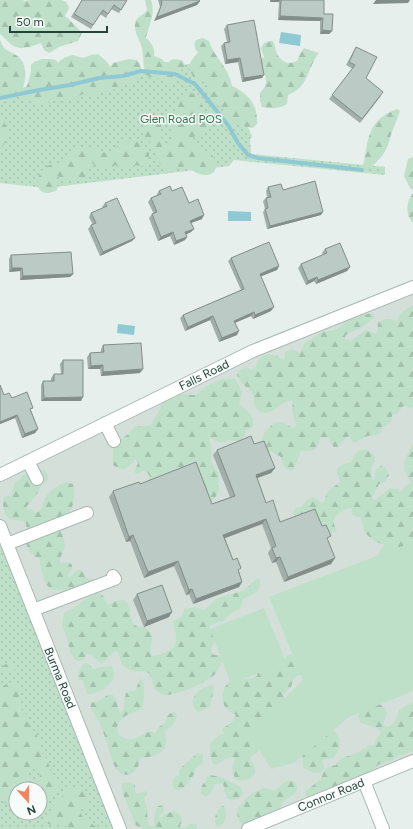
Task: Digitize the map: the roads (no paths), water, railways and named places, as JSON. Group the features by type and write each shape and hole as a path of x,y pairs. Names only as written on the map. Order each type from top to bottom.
{"street":[{"name":"Falls Road","path":"0,475 253,351 413,287"},
{"path":"105,423 114,441"},
{"path":"28,461 37,479"},
{"path":"7,544 87,513"},
{"name":"Burma Road","path":"0,526 120,829"},
{"path":"34,610 115,579 113,576"},
{"name":"Connor Road","path":"248,829 413,761"},
{"path":"364,781 384,829"}],"water":[{"path":"281,32 301,35 300,46 279,43"},
{"path":"228,211 251,212 251,221 228,221"},
{"path":"118,324 135,326 134,335 117,333"}],"waterway":[{"path":"0,98 99,78 123,76 141,71 175,74 195,84 228,125 238,143 248,155 258,158 362,170"}],"park label":[{"name":"Glen Road POS","path":"181,119"}]}
